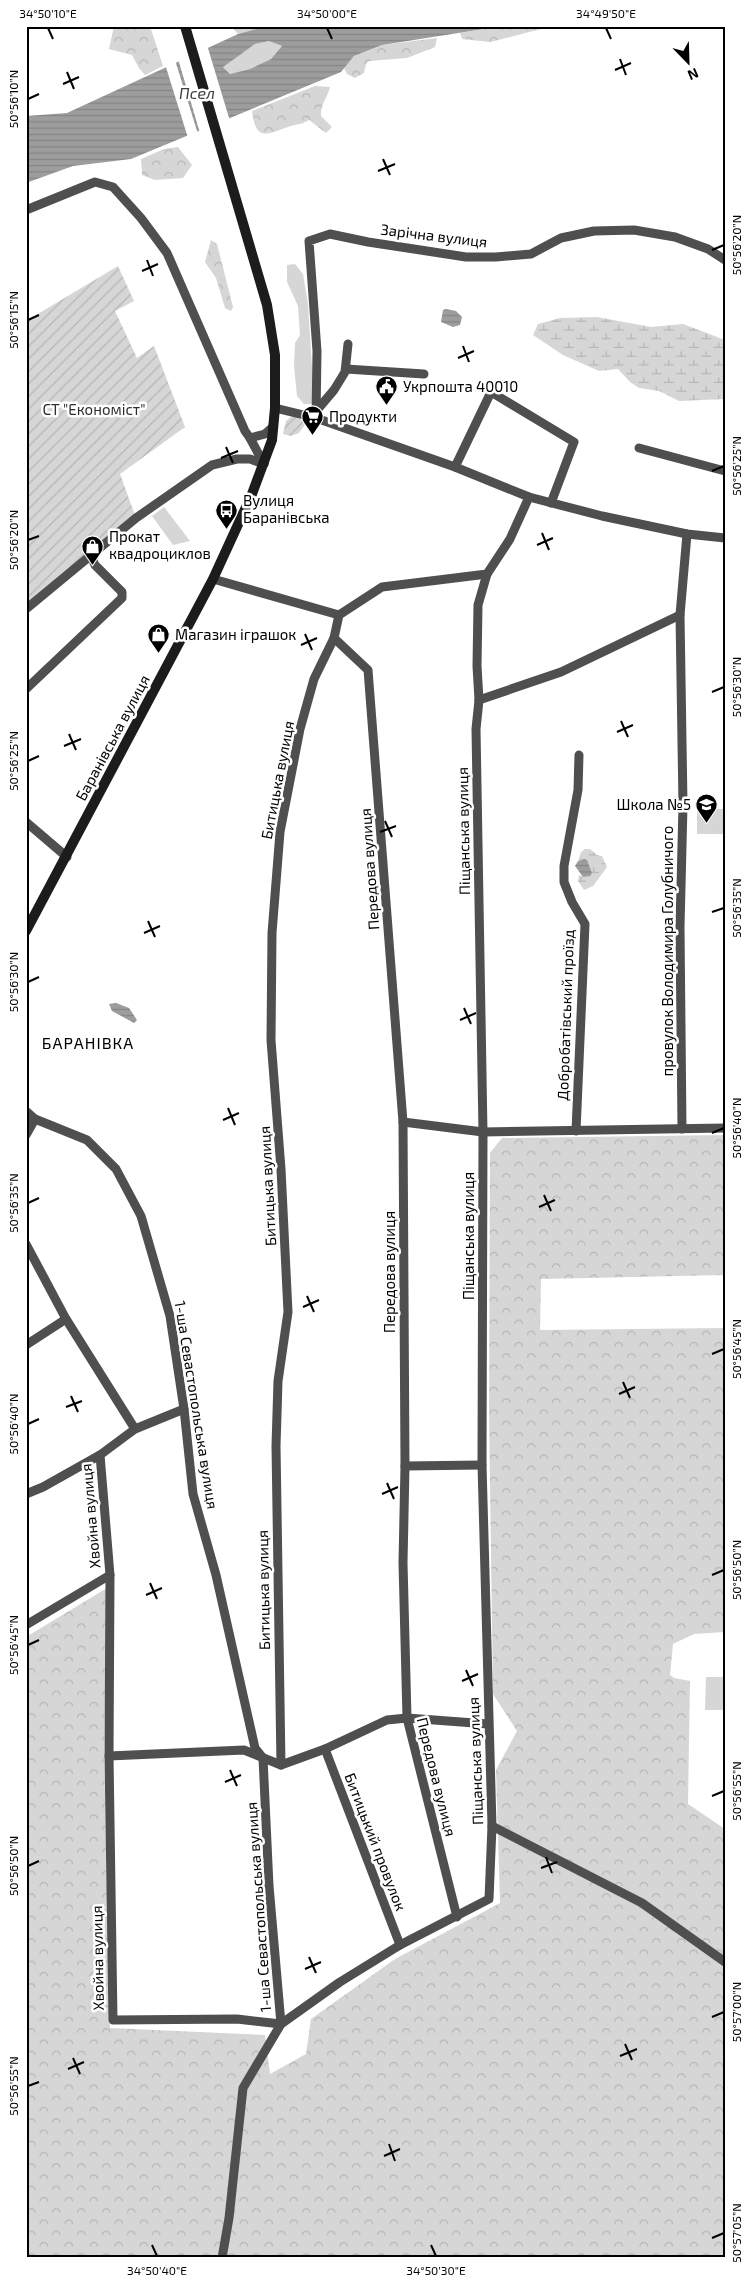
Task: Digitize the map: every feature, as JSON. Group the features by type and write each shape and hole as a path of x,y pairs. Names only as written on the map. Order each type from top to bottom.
{"main road":[{"name":"Баранівська вулиця","path":"26,931 213,579 264,464 273,427 275,355 267,305 185,26"}],"street":[{"path":"26,210 95,182 113,187 141,218 167,254 240,421 264,464"},
{"name":"Зарічна вулиця","path":"316,414 317,351 310,241 330,234 368,242 466,257 496,257 531,254 561,238 594,231 634,230 675,236 708,249 725,260"},
{"path":"316,414 334,390 346,369 348,344"},
{"path":"346,369 424,374"},
{"path":"455,467 491,392 574,442 551,503"},
{"path":"275,408 316,414 529,497 687,534 725,538"},
{"path":"250,438 265,434 273,427"},
{"path":"639,448 725,471"},
{"path":"26,609 136,518 212,465 237,459 250,459 264,464"},
{"name":"Піщанська вулиця","path":"457,1916 489,1899 492,1826 482,1466 483,1132 476,729 479,700 477,666 478,605 487,574 510,539 529,497"},
{"name":"провулок Володимира Голубничого","path":"682,1129 680,615 687,534"},
{"path":"26,689 122,598 122,592 108,579 91,556"},
{"path":"213,579 339,615 382,586 487,574"},
{"name":"Битицька вулиця","path":"281,1766 276,1446 278,1381 288,1312 282,1169 271,1040 272,932 280,832 300,729 314,679 334,638 339,615"},
{"path":"479,700 561,672 680,615"},
{"name":"Передова вулиця","path":"334,638 368,670 403,1122 405,1466 403,1563 407,1718 457,1916"},
{"name":"Добробатівський проїзд","path":"576,1131 585,924 572,902 564,882 564,866 577,798 579,755"},
{"path":"26,822 67,856"},
{"name":"1-ша Севастопольська вулиця","path":"26,1111 35,1119 87,1140 116,1169 141,1216 170,1316 184,1409 193,1494 216,1575 255,1748 263,1758 269,1886 281,2024"},
{"path":"26,1135 35,1119"},
{"path":"403,1122 483,1132 725,1128"},
{"path":"26,1244 66,1318 135,1429"},
{"path":"26,1345 66,1318"},
{"path":"26,1494 100,1455 135,1429 184,1409"},
{"name":"Хвойна вулиця","path":"100,1455 110,1576 109,1756 113,2020 237,2020 281,2024"},
{"path":"405,1466 482,1466"},
{"name":"Хвойна вулиця","path":"26,1625 110,1576"},
{"path":"109,1756 244,1750 281,1766 325,1749 387,1720 407,1718 488,1724"},
{"name":"Битицький провулок","path":"325,1749 400,1945"},
{"path":"492,1826 642,1903 725,1962"},
{"path":"222,2258 229,2218 243,2088 281,2024 340,1982 400,1945 457,1916"}],"green space":[{"path":"114,26 150,26 163,66 145,75 132,55 109,49"},
{"path":"231,26 267,26 238,34"},
{"path":"503,26 553,26 490,42 462,39 460,33"},
{"path":"437,38 435,47 407,58 369,61 366,64 364,73 355,78 347,74 344,68 354,56 382,45"},
{"path":"269,41 282,46 271,59 250,69 230,74 222,66 255,44"},
{"path":"315,86 330,87 321,112 321,116 332,127 326,133 309,120 270,133 260,132 254,121 252,111"},
{"path":"178,147 192,165 183,178 155,180 142,175 141,159 164,149"},
{"path":"211,240 217,244 233,307 231,311 225,308 216,278 205,262"},
{"path":"295,264 303,274 308,304 314,400 311,404 304,404 297,396 294,366 295,343 300,335 298,306 287,282 287,265"},
{"name":"СТ \"Економіст\"","path":"118,266 134,301 115,311 137,358 154,346 185,427 120,474 136,518 26,609 26,321"},
{"path":"597,317 651,327 683,324 725,340 725,399 679,401 659,391 639,388 630,382 618,369 599,371 563,355 533,335 538,324 560,318"},
{"path":"292,416 307,422 299,433 291,436 283,434 286,421"},
{"path":"164,507 190,541 173,545 152,516"},
{"path":"697,809 725,809 725,834 697,834"},
{"path":"585,849 590,849 597,855 602,856 607,867 593,886 584,890 578,881 579,875 583,877 588,876 584,859 578,861 581,852"},
{"path":"725,1135 725,1275 541,1279 540,1330 725,1328 725,1632 694,1634 673,1644 670,1675 674,1678 690,1681 688,1804 725,1829 725,2258 26,2258 26,1637 107,1588 104,1750 110,2028 265,2035 270,2074 306,2054 311,2019 395,1959 500,1903 496,1770 517,1731 493,1694 489,1412 490,1153 502,1138"},
{"path":"706,1677 724,1677 723,1710 705,1710"}],"water":[{"name":"Псел","path":"267,26 503,26 382,45 354,56 341,72 131,159 73,166 26,183 26,116 67,113 238,34","holes":["269,41 282,46 271,59 250,69 230,74 223,67 255,44"]},
{"path":"443,310 456,311 462,317 460,325 453,327 441,322"},
{"path":"587,860 592,873 590,876 583,877 575,866 578,861"},
{"path":"116,1003 129,1008 137,1020 134,1023 112,1011 109,1004"}],"pier":[{"path":"207,45 230,121 200,133 178,59"},
{"path":"175,60 198,134 188,138 165,64"}],"place":[{"name":"Укрпошта 40010","path":"387,406"},
{"name":"Продукти","path":"313,436"},
{"name":"Вулиця Баранівська","path":"227,529"},
{"name":"Прокат квадроциклов","path":"93,565"},
{"name":"Магазин іграшок","path":"159,654"},
{"name":"Школа №5","path":"707,824"}],"district":[{"name":"БАРАНІВКА","path":"88,1043"}]}
